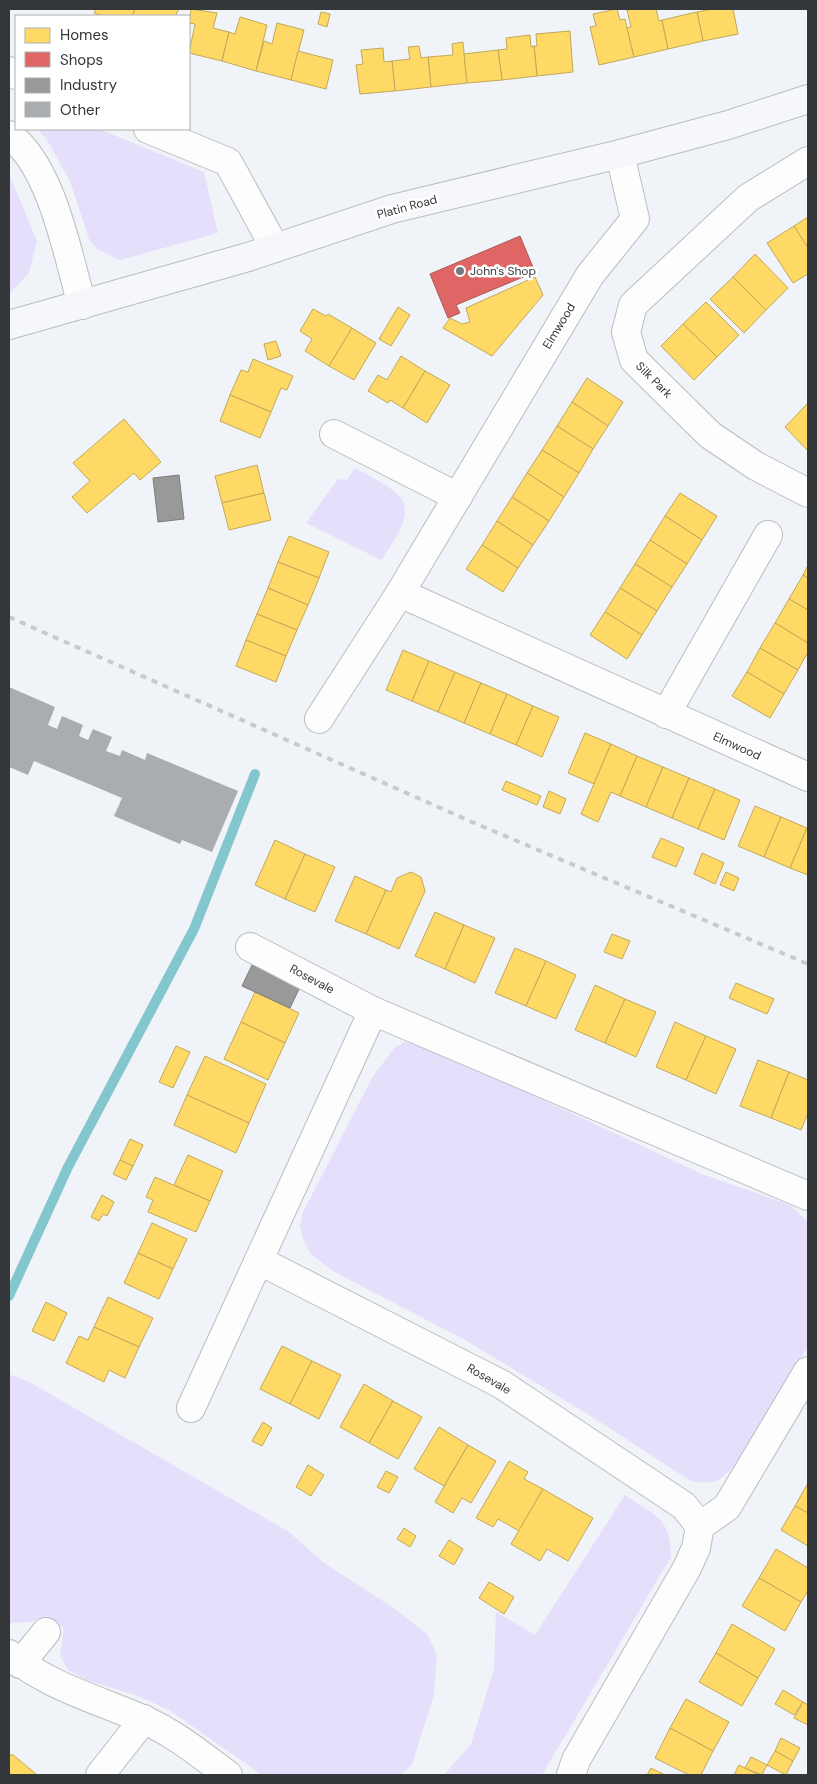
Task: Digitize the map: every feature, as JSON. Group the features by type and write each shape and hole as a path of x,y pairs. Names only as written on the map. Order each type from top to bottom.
{"main road":[{"name":"Platin Road","path":"9,325 276,248 392,209 620,154 728,125 808,99"}],"street":[{"path":"150,130 228,162 276,248"},
{"path":"9,135 35,163 49,193 82,305"},
{"name":"Elmwood","path":"318,719 400,593 590,275 635,219 620,154"},
{"name":"Silk Park","path":"808,161 748,198 633,304 626,332 634,360 710,435 756,466 808,492"},
{"path":"334,434 458,497"},
{"path":"666,714 768,535"},
{"name":"Elmwood","path":"400,593 808,777"},
{"name":"Rosevale","path":"250,947 373,1011 808,1196"},
{"path":"191,1408 373,1011"},
{"name":"Rosevale","path":"260,1261 501,1384 684,1506 700,1526"},
{"path":"571,1775 576,1760 687,1568 696,1548 700,1526 727,1507 808,1371"},
{"path":"46,1632 15,1659 53,1683 144,1719 183,1742 228,1775"},
{"path":"100,1775 144,1719"}],"shaded area":[{"path":"38,130 101,130 204,172 218,233 120,260 97,249 89,239 70,181 46,138"},
{"path":"9,174 37,241 29,273 9,294"},
{"path":"355,468 389,487 399,496 404,504 405,514 401,526 381,560 306,523 338,479 347,480"},
{"path":"405,1042 430,1047 702,1174 790,1205 808,1222 808,1346 734,1466 724,1476 715,1481 705,1483 691,1481 589,1415 465,1340 331,1270 311,1254 303,1239 300,1225 303,1212 373,1076 395,1047"},
{"path":"9,1374 31,1383 289,1532 323,1562 395,1609 427,1634 437,1655 434,1695 412,1764 401,1775 262,1775 169,1710 138,1696 86,1680 68,1670 60,1656 64,1628 46,1616 31,1622 9,1623"},
{"path":"625,1495 659,1518 668,1533 671,1557 542,1775 444,1775 471,1744 494,1669 496,1612 535,1635"}],"building: Homes":[{"path":"96,9 135,9 132,15 99,15 94,13"},
{"path":"135,9 179,9 176,15 132,15"},
{"path":"191,9 217,13 213,28 229,32 222,61 190,53 195,24 190,23"},
{"path":"617,9 620,20 625,19 634,57 599,65 590,27 596,26 593,14"},
{"path":"656,9 659,21 662,20 668,49 634,57 627,28 631,27 627,10"},
{"path":"712,9 733,9 738,34 703,41 697,12"},
{"path":"321,12 330,14 327,27 318,24"},
{"path":"697,12 703,41 668,49 662,20"},
{"path":"240,17 267,25 256,71 222,61 229,32 235,34"},
{"path":"277,23 304,30 291,80 256,71 264,41 272,44"},
{"path":"570,31 573,72 537,76 534,46 537,46 536,34"},
{"path":"530,35 531,47 534,46 537,76 502,80 498,50 507,49 506,38"},
{"path":"463,42 467,83 431,87 428,57 453,55 452,44"},
{"path":"419,46 421,58 428,57 431,87 395,91 392,61 410,59 408,47"},
{"path":"383,48 384,62 392,61 395,91 360,94 356,65 363,64 361,50"},
{"path":"498,50 502,80 467,83 464,54"},
{"path":"298,51 333,60 326,89 291,80"},
{"path":"808,217 808,248 794,226"},
{"path":"794,226 808,248 808,274 793,283 767,243"},
{"path":"755,254 788,288 766,310 733,277"},
{"path":"535,277 543,295 492,356 443,328 450,318 462,324 470,322 466,308"},
{"path":"733,277 766,310 744,333 710,299"},
{"path":"706,302 739,335 717,357 683,324"},
{"path":"398,307 410,315 391,346 379,339"},
{"path":"313,309 326,316 328,314 352,328 329,366 305,351 312,339 300,331"},
{"path":"683,324 717,357 694,380 661,346"},
{"path":"352,328 376,343 354,380 329,366"},
{"path":"276,341 281,356 268,360 264,344"},
{"path":"401,356 425,371 403,408 390,400 388,403 368,391 378,375 387,380"},
{"path":"253,359 293,376 287,390 281,388 271,412 230,395 241,370 248,372"},
{"path":"425,371 450,385 427,423 403,408"},
{"path":"587,378 623,402 608,426 572,402"},
{"path":"230,395 271,412 260,438 220,421"},
{"path":"572,402 608,426 593,449 557,426"},
{"path":"808,405 808,451 785,427"},
{"path":"124,419 161,462 140,480 134,473 87,513 72,497 90,481 73,463"},
{"path":"557,426 593,449 579,473 542,450"},
{"path":"542,450 579,473 564,497 527,473"},
{"path":"257,465 264,493 222,503 215,476"},
{"path":"527,473 564,497 549,521 512,497"},
{"path":"264,493 271,520 229,530 222,503"},
{"path":"680,493 717,516 702,540 665,516"},
{"path":"512,497 549,521 533,545 497,521"},
{"path":"665,516 702,540 687,564 650,540"},
{"path":"497,521 533,545 518,568 482,545"},
{"path":"289,536 329,552 319,578 278,562"},
{"path":"650,540 687,564 672,587 635,564"},
{"path":"482,545 518,568 503,592 466,569"},
{"path":"278,562 319,578 308,605 268,588"},
{"path":"635,564 672,587 657,611 620,588"},
{"path":"808,565 808,578 803,575"},
{"path":"803,575 808,578 808,610 789,599"},
{"path":"268,588 308,605 297,630 257,614"},
{"path":"620,588 657,611 642,635 605,612"},
{"path":"789,599 808,610 808,643 775,623"},
{"path":"605,612 642,635 627,659 590,635"},
{"path":"257,614 297,630 286,656 246,640"},
{"path":"775,623 808,643 808,652 798,670 760,648"},
{"path":"246,640 286,656 276,682 236,666"},
{"path":"760,648 798,670 784,694 747,672"},
{"path":"403,650 429,661 412,701 386,690"},
{"path":"429,661 455,672 438,712 412,701"},
{"path":"455,672 481,683 464,723 438,712"},
{"path":"747,672 784,694 770,718 732,696"},
{"path":"481,683 507,694 490,734 464,723"},
{"path":"507,694 533,706 516,745 490,734"},
{"path":"533,706 559,717 542,757 516,745"},
{"path":"585,733 611,744 594,784 568,773"},
{"path":"611,744 637,756 620,796 611,792 598,822 581,814"},
{"path":"637,756 663,767 646,807 620,796"},
{"path":"663,767 689,778 672,818 646,807"},
{"path":"689,778 715,789 698,829 672,818"},
{"path":"506,781 541,796 537,805 502,790"},
{"path":"715,789 740,800 724,840 698,829"},
{"path":"549,791 566,799 560,814 543,807"},
{"path":"755,806 781,817 764,857 738,846"},
{"path":"781,817 807,828 790,868 764,857"},
{"path":"808,828 808,875 790,868"},
{"path":"661,838 684,848 676,867 652,857"},
{"path":"275,840 305,854 285,899 255,885"},
{"path":"702,853 724,863 715,884 694,874"},
{"path":"305,854 335,867 315,912 285,899"},
{"path":"411,872 421,877 425,891 399,949 366,934 386,890 391,892 397,878"},
{"path":"726,872 739,878 734,891 720,885"},
{"path":"355,876 386,890 366,934 335,921"},
{"path":"435,912 464,925 445,969 415,956"},
{"path":"464,925 495,938 475,983 445,969"},
{"path":"612,934 630,941 622,959 604,952"},
{"path":"515,948 546,961 526,1006 495,993"},
{"path":"546,961 576,975 556,1019 526,1006"},
{"path":"736,983 774,999 767,1014 729,998"},
{"path":"595,985 625,999 605,1043 575,1030"},
{"path":"255,992 299,1013 285,1043 241,1022"},
{"path":"625,999 656,1012 636,1057 605,1043"},
{"path":"241,1022 285,1043 268,1080 224,1059"},
{"path":"675,1022 706,1036 686,1080 656,1067"},
{"path":"706,1036 736,1049 716,1094 686,1080"},
{"path":"176,1046 190,1052 173,1088 159,1082"},
{"path":"205,1056 266,1084 249,1123 187,1095"},
{"path":"758,1060 789,1072 771,1118 740,1106"},
{"path":"789,1072 808,1080 808,1113 801,1130 771,1118"},
{"path":"187,1095 249,1123 236,1153 174,1125"},
{"path":"130,1139 143,1145 133,1166 120,1160"},
{"path":"188,1155 223,1171 210,1201 174,1185"},
{"path":"120,1160 133,1166 126,1180 113,1174"},
{"path":"155,1177 210,1201 196,1232 148,1212 153,1200 146,1197"},
{"path":"102,1195 114,1202 107,1216 103,1214 99,1221 91,1217"},
{"path":"152,1223 187,1239 173,1269 138,1253"},
{"path":"138,1253 173,1269 159,1299 124,1283"},
{"path":"108,1297 153,1318 139,1347 94,1327"},
{"path":"46,1302 67,1313 54,1341 32,1331"},
{"path":"94,1327 139,1347 125,1378 109,1370 104,1382 66,1363 79,1336 88,1340"},
{"path":"282,1346 312,1361 290,1404 260,1389"},
{"path":"312,1361 341,1375 319,1419 290,1404"},
{"path":"364,1384 393,1401 369,1443 340,1427"},
{"path":"393,1401 422,1417 398,1459 369,1443"},
{"path":"263,1422 272,1428 262,1446 252,1441"},
{"path":"439,1427 468,1445 444,1486 414,1469"},
{"path":"468,1445 496,1461 471,1503 462,1498 453,1513 435,1502"},
{"path":"509,1461 528,1472 524,1479 543,1489 519,1531 498,1519 493,1527 476,1518"},
{"path":"308,1465 324,1475 311,1496 296,1487"},
{"path":"386,1471 398,1477 389,1493 377,1487"},
{"path":"808,1483 808,1513 795,1506"},
{"path":"543,1489 593,1518 568,1561 547,1549 540,1561 511,1544"},
{"path":"795,1506 808,1513 808,1546 781,1530"},
{"path":"404,1528 416,1536 410,1547 397,1539"},
{"path":"449,1540 463,1549 454,1565 439,1556"},
{"path":"776,1549 808,1568 808,1591 801,1602 759,1578"},
{"path":"759,1578 801,1602 785,1631 742,1606"},
{"path":"489,1582 514,1597 504,1614 479,1598"},
{"path":"732,1624 775,1649 758,1678 716,1653"},
{"path":"716,1653 758,1678 742,1706 699,1682"},
{"path":"783,1690 803,1702 794,1715 775,1704"},
{"path":"686,1699 729,1722 713,1751 670,1728"},
{"path":"803,1702 808,1705 808,1725 794,1718"},
{"path":"670,1728 713,1751 701,1775 689,1775 655,1758"},
{"path":"781,1738 800,1748 793,1761 775,1751"},
{"path":"775,1751 793,1761 786,1775 767,1765"},
{"path":"12,1754 36,1774 9,1775 9,1757"},
{"path":"751,1757 767,1765 762,1775 745,1768"},
{"path":"739,1765 759,1775 734,1775"},
{"path":"651,1768 665,1775 647,1775"}],"building: Shops":[{"path":"520,236 535,272 456,305 460,313 448,318 430,274"}],"building: Industry":[{"path":"179,475 184,519 158,522 153,478"},
{"path":"252,965 300,987 290,1008 242,986"}],"building: Other":[{"path":"9,687 55,707 48,725 57,729 62,716 83,725 79,736 88,740 93,729 112,737 106,751 120,756 122,750 145,760 147,753 238,791 212,852 182,840 180,844 114,816 122,798 34,761 28,775 9,767"}],"waterway":[{"path":"9,1296 68,1167 194,929 255,774"}],"railway":[{"path":"9,617 472,822 808,964"}],"place":[{"name":"John's Shop","path":"460,271"}]}
